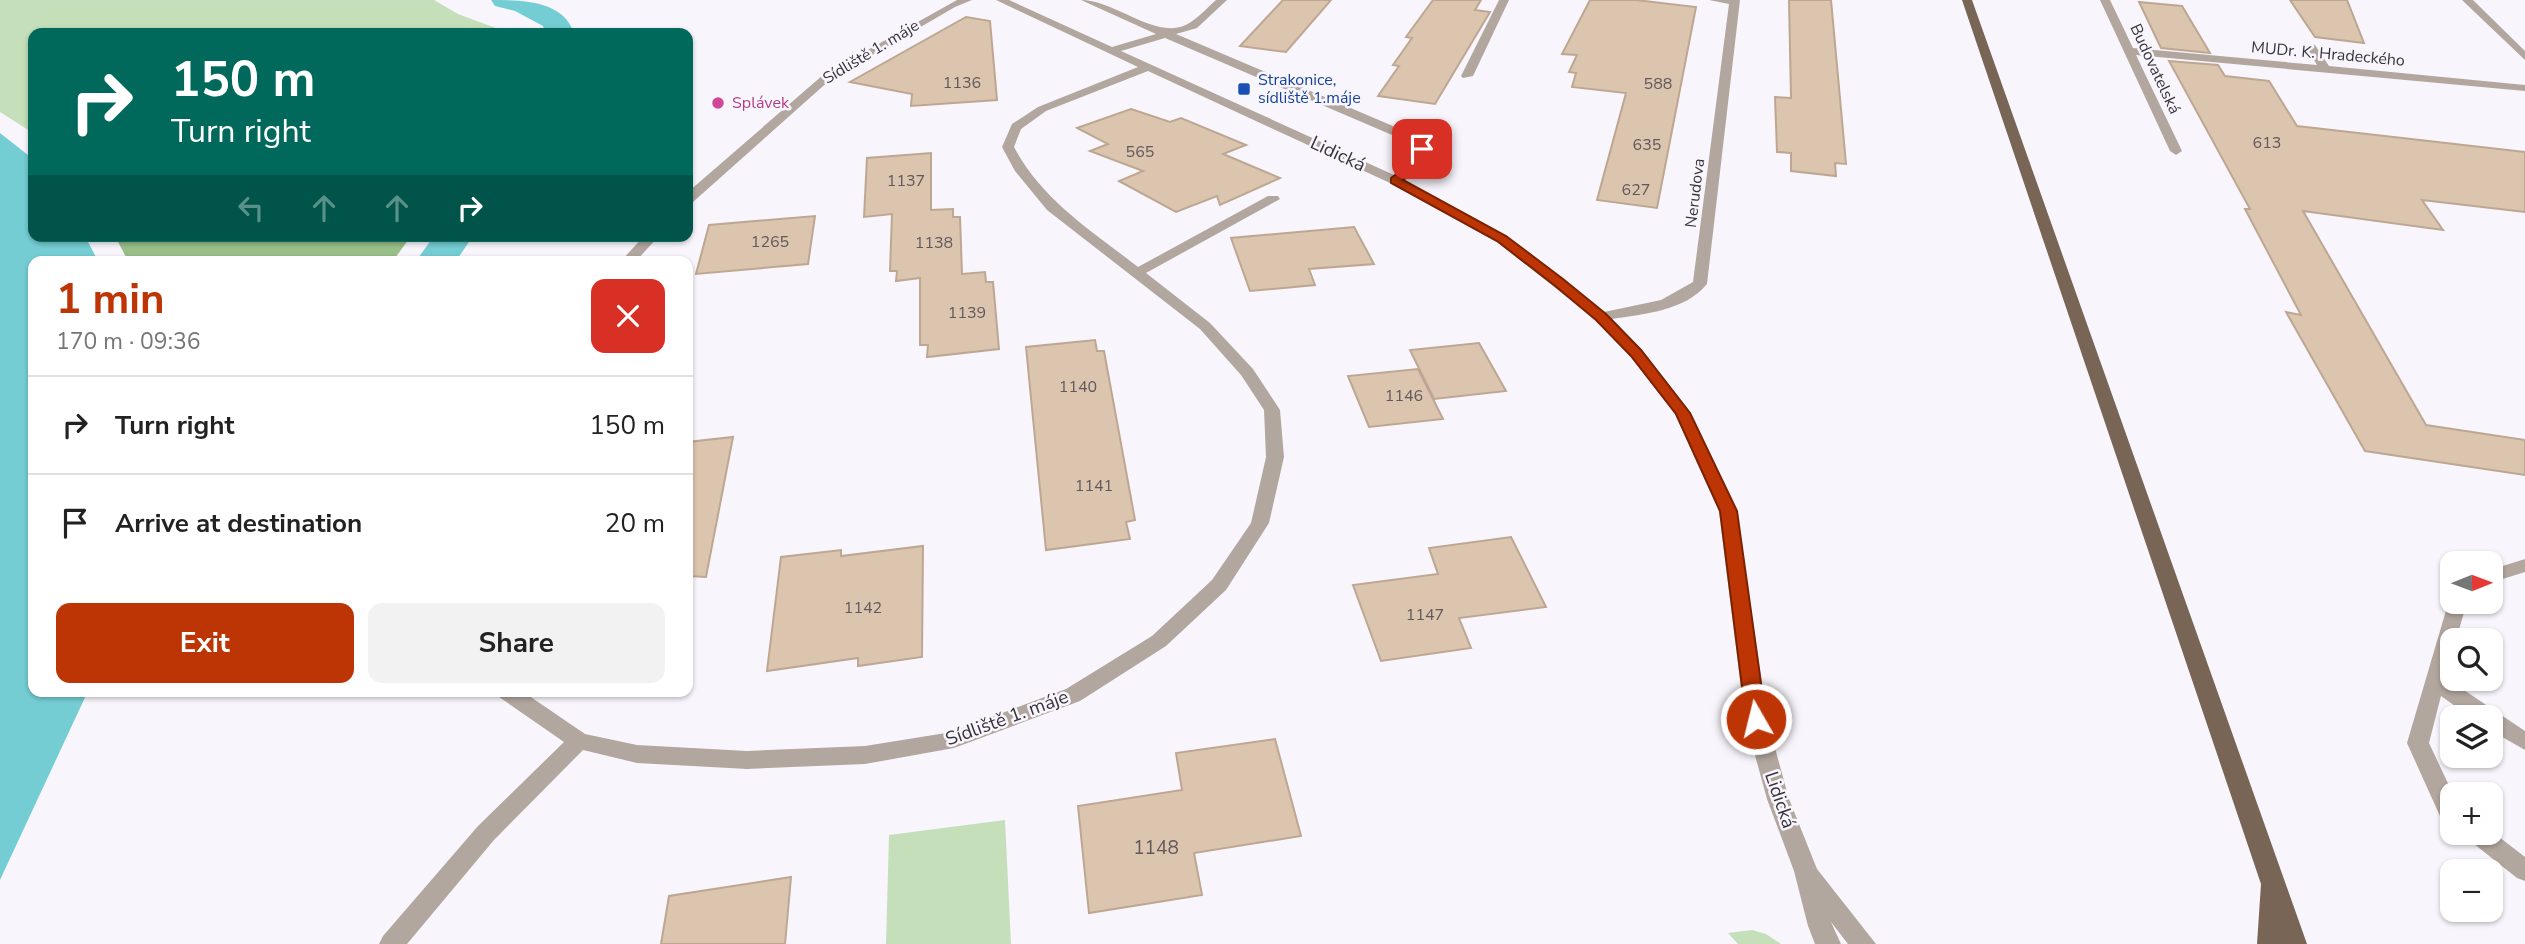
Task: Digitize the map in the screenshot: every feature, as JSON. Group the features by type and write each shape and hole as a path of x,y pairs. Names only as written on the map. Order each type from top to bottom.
{"main road":[{"path":"1967,0 2272,873 2294,944"},
{"path":"2270,944 2272,873"}],"street":[{"name":"Sídliště 1. máje","path":"693,195 827,77 951,5 967,0"},
{"name":"Lidická","path":"1001,0 1395,180 1502,239 1601,317 1636,353 1683,413 1728,511 1756,719 1778,799 1806,871 1820,926 1828,944"},
{"path":"1086,0 1396,132 1422,149 1406,172 1395,180"},
{"path":"1112,50 1193,26 1222,0"},
{"path":"1467,76 1504,0"},
{"path":"1714,0 1735,1"},
{"name":"Budovatelská","path":"2105,0 2176,151"},
{"path":"2468,0 2525,57"},
{"name":"Nerudova","path":"1601,317 1666,304 1689,294 1700,284 1735,1"},
{"path":"2311,47 2325,69"},
{"name":"MUDr. K. Hradeckého","path":"2129,51 2525,89"},
{"name":"Sídliště 1. máje","path":"515,697 579,741 637,754 747,760 865,755 954,740 1073,695 1159,641 1219,585 1260,523 1275,457 1272,410 1247,372 1205,326 1052,207 1019,168 1008,147 1016,127 1042,109 1148,67"},
{"path":"1136,273 1178,254 1213,231 1273,199"},
{"path":"633,256 646,242"},
{"path":"2503,573 2525,565"},
{"path":"2440,788 2418,743 2455,614"},
{"path":"2436,682 2470,705"},
{"path":"2503,727 2525,742"},
{"path":"392,944 486,833 579,741"},
{"path":"2492,845 2525,871"},
{"name":"Lidická","path":"1806,871 1863,944"}],"green space":[{"path":"0,0 434,0 458,14 496,28 28,28 28,130 0,112"},
{"path":"118,242 407,242 397,256 125,256"},
{"path":"1005,820 1011,944 886,944 889,835"},
{"path":"1752,930 1766,934 1781,944 1738,944 1728,933"}],"water":[{"path":"0,133 28,155 28,242 88,242 95,256 28,256 28,697 85,697 0,880"}],"building":[{"path":"1283,0 1331,0 1286,52 1240,46"},
{"path":"1433,0 1481,0 1475,10 1490,12 1435,104 1378,96 1399,66 1393,65 1412,38 1406,37"},
{"path":"1590,0 1636,0 1696,7 1657,208 1597,200 1626,93 1572,87 1576,73 1569,72 1577,55 1562,54"},
{"path":"1789,0 1831,0 1846,164 1835,163 1836,176 1791,171 1791,153 1777,152 1775,97 1791,98"},
{"path":"2290,0 2347,0 2364,43 2315,37"},
{"path":"2139,2 2182,6 2210,53 2161,48"},
{"path":"966,17 990,21 997,100 911,106 912,94 850,82"},
{"path":"2169,61 2218,65 2225,76 2269,81 2297,126 2525,152 2525,212 2422,200 2443,230 2303,211 2426,425 2525,440 2525,475 2365,451 2286,312 2301,315 2245,209 2250,209"},
{"path":"1131,109 1170,122 1181,118 1246,145 1223,154 1280,178 1220,205 1217,196 1176,212 1119,181 1143,171 1090,151 1108,144 1077,128"},
{"path":"931,153 931,210 953,209 953,217 960,217 962,274 985,272 986,282 993,282 999,349 927,357 928,345 920,345 920,278 896,281 897,271 890,271 892,214 864,217 867,158"},
{"path":"815,216 808,264 696,274 709,225"},
{"path":"1354,227 1374,264 1309,269 1315,285 1250,291 1231,238"},
{"path":"1095,340 1097,351 1104,351 1135,520 1126,522 1130,539 1046,550 1026,347"},
{"path":"1479,343 1506,391 1434,399 1410,350"},
{"path":"1418,369 1443,419 1369,427 1348,376"},
{"path":"733,437 706,577 693,576 693,441"},
{"path":"1511,537 1546,607 1459,618 1471,648 1381,661 1353,585 1438,574 1429,548"},
{"path":"923,546 922,657 858,666 858,658 767,671 781,557 841,550 841,556"},
{"path":"1275,739 1301,836 1194,853 1202,895 1089,913 1078,806 1182,790 1176,753"},
{"path":"791,877 785,944 661,944 669,896"}],"waterway":[{"path":"505,0 525,5 556,22 558,28"},
{"path":"440,256 450,242"}],"place":[{"name":"Strakonice, sídliště 1.máje","path":"1244,89"},
{"name":"Splávek","path":"718,103"}],"route":[{"path":"1422,149 1406,172 1395,180 1502,239 1559,282 1601,317 1636,353 1683,413 1728,511 1756,719"}]}
